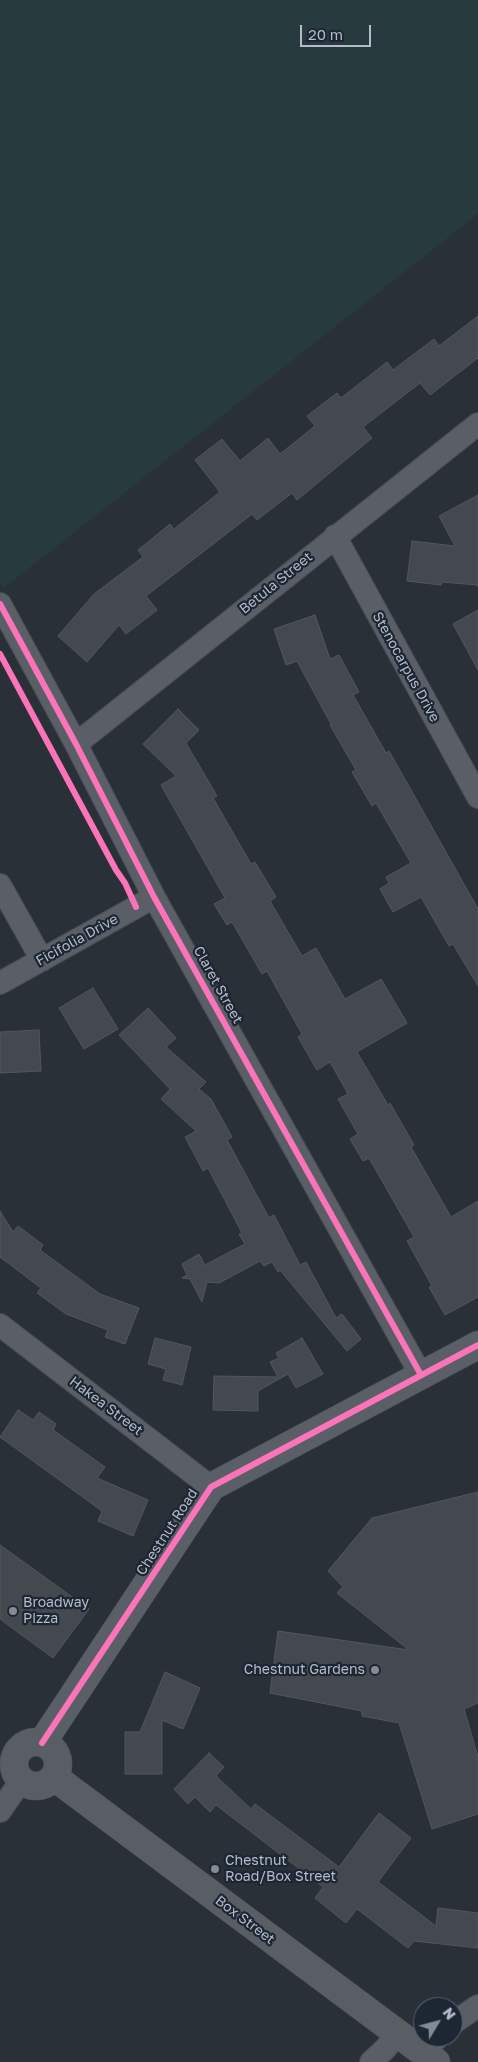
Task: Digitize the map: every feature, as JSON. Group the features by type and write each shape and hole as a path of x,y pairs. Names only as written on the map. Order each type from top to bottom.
{"main road":[{"path":"20,1745 49,1746 58,1759 58,1766 54,1777 42,1786 27,1784 22,1781 14,1768 20,1745"},
{"name":"Box Street","path":"54,1777 397,2034 432,2050"}],"street":[{"name":"Betula Street","path":"76,744 478,424"},
{"name":"Stenocarpus Drive","path":"335,536 478,797"},
{"name":"Claret Street","path":"0,604 76,744 154,896 421,1375"},
{"path":"0,885 42,960"},
{"name":"Ficifolia Drive","path":"0,984 154,896"},
{"name":"Hakea Street","path":"0,1325 212,1487"},
{"name":"Chestnut Road","path":"20,1745 212,1487 478,1344"},
{"path":"0,1811 22,1781"},
{"path":"463,2016 478,2006"},
{"path":"371,2062 397,2034"}],"green space":[{"path":"0,0 478,0 478,214 4,588 0,581"}],"building":[{"path":"478,316 478,358 430,395 420,383 363,427 372,438 297,500 292,493 257,520 252,514 146,596 157,610 126,634 119,625 87,662 58,636 94,594 143,557 138,550 170,524 174,529 220,492 195,460 222,439 240,461 268,438 280,454 315,426 307,416 337,393 341,398 387,362 393,370 434,339 439,346"},
{"path":"478,495 478,587 477,585 442,582 441,585 407,581 412,541 455,546 439,516"},
{"path":"478,610 478,670 453,624"},
{"path":"315,615 330,659 339,655 359,692 353,695 386,753 389,751 478,909 478,986 453,944 449,946 421,897 393,912 380,889 389,883 386,877 411,863 376,803 372,806 352,772 356,770 297,661 286,665 274,629"},
{"path":"178,709 199,730 186,743 217,796 213,798 251,864 255,862 276,897 270,901 302,956 316,948 345,999 381,979 407,1023 357,1052 414,1145 411,1147 451,1217 478,1201 478,1297 445,1315 429,1287 432,1286 407,1241 414,1237 369,1158 363,1161 350,1139 358,1134 338,1099 348,1094 330,1062 317,1070 298,1037 302,1034 267,971 262,974 232,922 227,925 214,904 225,898 161,785 176,776 143,744"},
{"path":"93,988 118,1029 84,1049 59,1008"},
{"path":"148,1008 176,1038 166,1047 206,1082 199,1089 211,1099 232,1137 227,1140 269,1218 274,1215 300,1265 306,1262 336,1318 342,1314 361,1339 347,1351 280,1270 278,1272 272,1262 264,1266 260,1261 219,1283 207,1282 202,1302 190,1279 182,1278 187,1275 182,1264 199,1254 205,1265 245,1244 239,1234 242,1233 208,1168 203,1171 185,1137 196,1131 161,1099 170,1089 119,1035"},
{"path":"39,1030 41,1071 0,1073 0,1032"},
{"path":"0,1211 13,1232 18,1226 43,1245 40,1250 100,1294 139,1308 125,1344 105,1337 108,1330 66,1314 37,1293 41,1288 0,1257"},
{"path":"155,1338 191,1347 182,1385 163,1380 166,1369 148,1364"},
{"path":"302,1338 323,1374 296,1388 288,1374 258,1391 258,1411 213,1410 214,1376 278,1377 270,1362 279,1358 276,1353"},
{"path":"18,1410 33,1420 39,1412 56,1424 53,1430 105,1467 97,1478 148,1500 133,1536 98,1521 102,1511 0,1437"},
{"name":"Chestnut Gardens","path":"478,1492 478,1703 464,1709 478,1757 478,1814 432,1829 399,1723 362,1716 362,1711 270,1693 278,1631 409,1650 337,1593 343,1587 328,1571 372,1518"},
{"path":"0,1545 89,1609 53,1658 0,1619"},
{"path":"165,1672 200,1688 183,1729 162,1720 162,1774 125,1774 125,1732 140,1732"},
{"path":"209,1753 224,1767 216,1776 251,1809 255,1804 339,1867 379,1813 411,1838 378,1882 436,1926 438,1908 478,1913 478,1948 414,1941 408,1948 357,1909 346,1923 315,1898 323,1887 216,1805 210,1812 195,1797 188,1804 174,1789"}],"cycle path":[{"path":"0,604 76,744 154,897 421,1375"},
{"path":"0,654 116,870 125,883 136,907"},
{"path":"42,1743 211,1487 478,1345"}],"place":[{"name":"Broadway Pizza","path":"13,1611"},
{"name":"Chestnut Gardens","path":"375,1670"},
{"name":"Chestnut Road/Box Street","path":"215,1869"}]}
